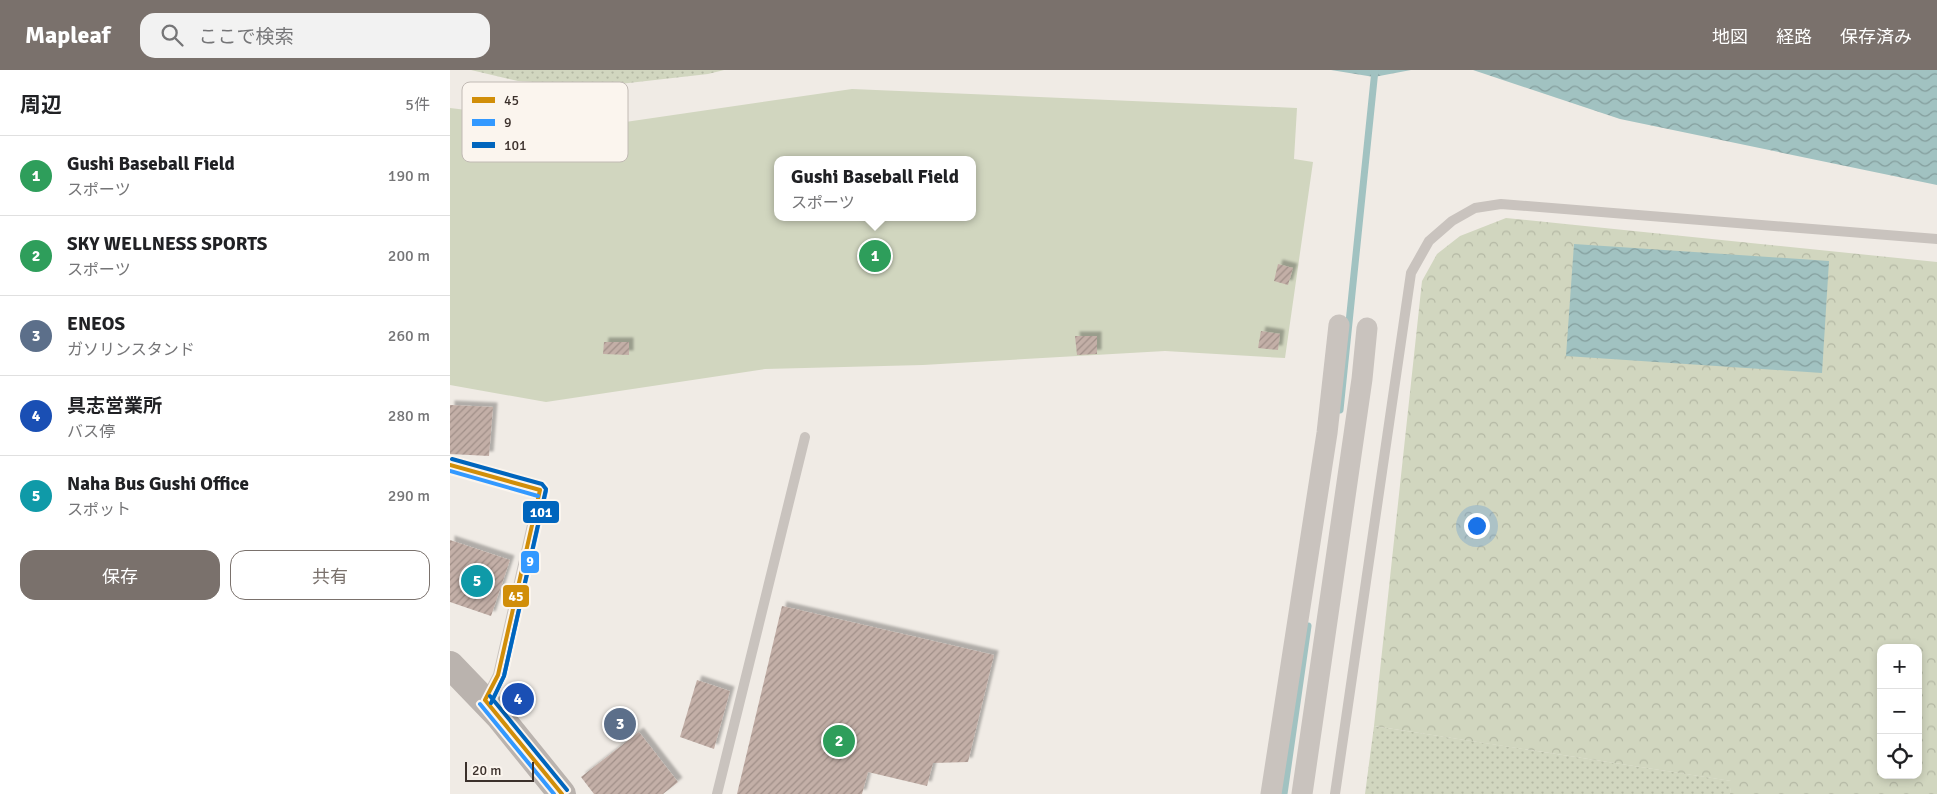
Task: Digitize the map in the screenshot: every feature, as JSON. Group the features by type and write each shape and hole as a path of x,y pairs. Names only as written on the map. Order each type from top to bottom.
{"street":[{"path":"1271,794 1327,434 1339,324"},
{"path":"1302,794 1362,379 1367,328"},
{"path":"450,665 505,722 562,794"}],"lane":[{"path":"1336,794 1411,273 1429,242 1452,221 1474,208 1501,204 1937,239"},
{"path":"717,794 805,437"},
{"path":"450,465 540,490 498,675 485,700"}],"green space":[{"path":"471,70 724,70 708,74 628,83 518,81"},
{"path":"852,89 1297,108 1294,159 1313,162 1285,358 1165,351 923,365 765,369 546,402 450,385 450,108 462,109 462,162 628,162 628,122"},
{"path":"1506,218 1937,262 1937,794 1730,794 1731,781 1374,726 1422,281 1437,254 1460,236"},
{"path":"1374,726 1732,781 1730,794 1365,794"}],"water":[{"path":"1331,70 1411,70 1374,77"},
{"path":"1473,70 1937,70 1937,185 1620,119"},
{"path":"1574,244 1829,261 1822,373 1566,356"}],"building":[{"path":"1278,264 1293,268 1288,285 1274,281"},
{"path":"1261,331 1280,334 1278,350 1258,348"},
{"path":"1075,336 1097,336 1097,354 1077,355"},
{"path":"604,342 629,342 629,355 603,354"},
{"path":"450,405 493,407 489,456 450,454"},
{"path":"450,540 510,560 491,616 450,602"},
{"path":"782,606 994,655 968,762 933,763 927,786 868,772 862,794 737,794"},
{"path":"697,680 730,691 714,749 680,737"},
{"path":"639,732 678,782 663,794 594,794 581,777"}],"waterway":[{"path":"1340,410 1375,70"},
{"path":"1284,794 1308,626"}],"transit line":[{"name":"101","path":"452,459 542,484 546,489 504,676 491,703"},
{"name":"45","path":"450,465 540,490"},
{"name":"9","path":"450,471 538,496"},
{"name":"45","path":"485,700 498,675 540,490"},
{"name":"9","path":"491,703 504,676 546,491"},
{"name":"101","path":"490,696 567,790"},
{"name":"45","path":"485,700 562,794"},
{"name":"9","path":"480,704 554,794"}],"place":[{"name":"Gushi Baseball Field","path":"875,256"},
{"name":"Naha Bus Gushi Office","path":"477,581"},
{"name":"具志営業所","path":"518,699"},
{"name":"ENEOS","path":"620,724"},
{"name":"SKY WELLNESS SPORTS","path":"839,741"}]}
